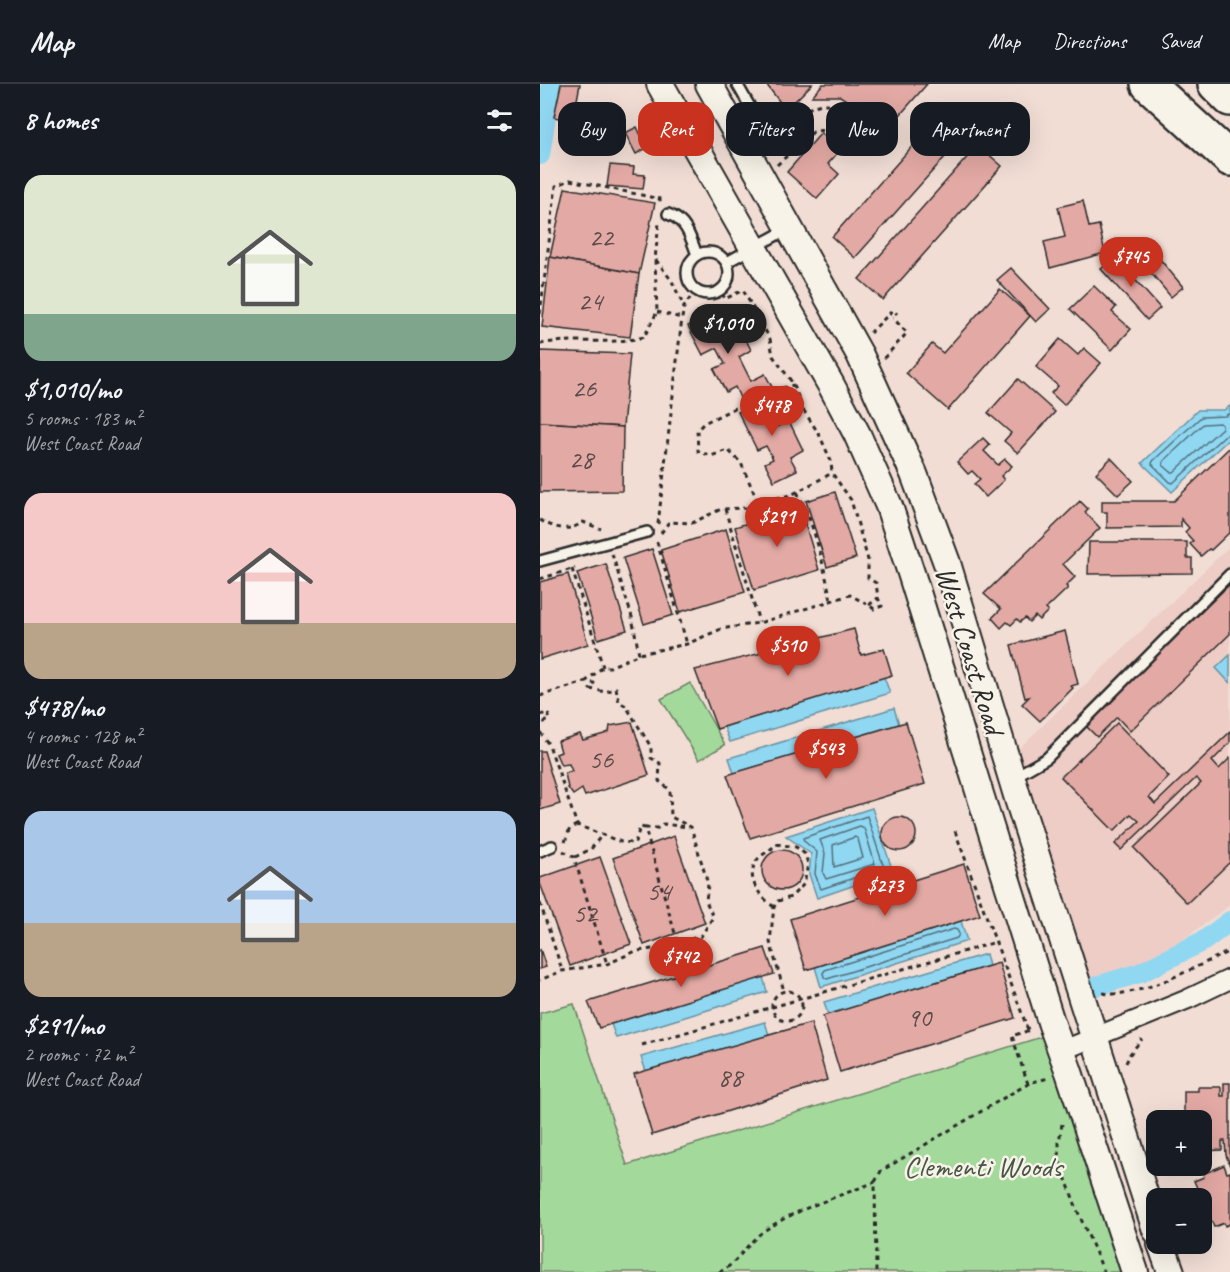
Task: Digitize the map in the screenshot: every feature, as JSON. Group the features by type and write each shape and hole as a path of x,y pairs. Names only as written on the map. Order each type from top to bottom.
{"highway":[{"path":"1215,84 1230,99"},
{"path":"1150,88 1230,159"}],"main road":[{"name":"West Coast Road","path":"660,84 754,247 857,434 889,506 1061,1051 1135,1272"},
{"name":"West Coast Road","path":"709,84 860,354 914,474 948,563 1012,778 1146,1199"},
{"path":"1165,1254 1171,1272"}],"street":[{"path":"1061,1051 1188,999 1230,979"}],"lane":[{"path":"737,84 747,102"},
{"path":"668,214 676,217 685,226 697,255"},
{"path":"726,262 790,228"},
{"path":"712,252 726,262 730,273 727,284 721,291 709,295 695,291 687,278 687,267 697,255 712,252"},
{"path":"540,561 647,532"},
{"path":"1012,778 1047,758 1230,574"},
{"path":"540,851 557,848"}],"path":[{"path":"759,172 785,129 813,105 826,103"},
{"path":"759,172 813,132 826,129"},
{"path":"540,314 556,186 570,180 660,199 655,259 657,312 644,337 628,342 583,340 540,344"},
{"path":"655,259 672,281 684,307"},
{"path":"540,696 585,682 603,667 610,667 639,654 687,644 721,629 759,622 850,595 874,609 882,606 876,584 868,578 868,560 851,500 832,473 831,461 823,443 801,408 794,385 773,356 770,339 743,290 725,299 721,291"},
{"path":"687,644 656,540 682,318 684,307 695,291"},
{"path":"870,333 893,310 897,314"},
{"path":"657,312 682,318"},
{"path":"883,359 908,333 893,318"},
{"path":"773,390 794,385"},
{"path":"743,404 704,423 697,430 698,451 711,456 728,450 741,463 758,502"},
{"path":"656,540 669,522 692,523 721,508 747,508 758,502 796,492 832,473"},
{"path":"796,492 803,504 823,564 831,600"},
{"path":"725,509 759,622"},
{"path":"540,520 554,527 575,529 584,522 602,529 613,555 632,617 639,654"},
{"path":"613,555 618,551"},
{"path":"572,569 603,667"},
{"path":"869,605 878,598"},
{"path":"540,980 562,970 607,964 636,951 700,938 714,917 706,901 708,884 691,827 671,817 670,790 659,781 660,763 651,758 651,747 626,706 620,702 616,688 606,692 590,689 594,683 585,682"},
{"path":"540,715 548,713 550,720 540,721"},
{"path":"540,732 549,745 578,825 601,836 621,842 635,843 640,827 658,828 663,824 691,827"},
{"path":"645,828 678,944"},
{"path":"955,831 1028,1030"},
{"path":"574,857 591,849 601,836"},
{"path":"774,908 757,891 752,877 755,864 776,844 796,847 805,854 808,864 804,884 791,897 778,901 774,908 770,942 784,991"},
{"path":"557,848 574,857 607,964"},
{"path":"540,903 562,970"},
{"path":"642,1045 996,942"},
{"path":"1107,994 1129,993 1156,984 1230,951"},
{"path":"784,991 795,992 801,1000 802,1011 795,1018 784,1021 777,1017 772,1005 774,997 784,991"},
{"path":"1028,1084 1012,1036 1034,1027"},
{"path":"876,1272 875,1182 881,1171 1028,1084 1053,1078"},
{"path":"1063,1119 1059,1160 1104,1272"},
{"path":"719,1272 728,1268 758,1236 777,1223 875,1182"}],"shaded area":[{"path":"1230,546 1230,905 1158,958 1089,984 1011,756"}],"green space":[{"path":"690,683 725,745 699,760 661,699"},
{"name":"Clementi Woods","path":"574,1004 627,1165 1051,1034 1130,1272 540,1272 540,1013"}],"water":[{"path":"1230,406 1230,438 1172,492 1142,463 1198,410 1224,410"},
{"path":"1230,655 1230,683 1216,668"},
{"path":"884,677 890,693 730,742 724,727"},
{"path":"894,708 899,724 734,773 729,758"},
{"path":"872,808 893,872 817,898 809,874 811,854 786,836"},
{"path":"961,921 967,941 821,987 815,967"},
{"path":"986,954 989,966 828,1015 824,1002"},
{"path":"763,977 767,992 616,1038 611,1024"},
{"path":"765,1022 769,1035 646,1071 641,1057"}],"building":[{"path":"561,84 580,84 577,102 558,102 558,118 554,117"},
{"path":"766,84 812,84 794,102 780,102"},
{"path":"823,84 927,84 898,117 898,102 849,102 840,96 812,96"},
{"path":"637,127 638,129 638,153 636,154 626,135 626,132"},
{"path":"821,133 826,137 826,156 835,156 828,164 839,174 817,199 787,172 801,156 814,156 814,141"},
{"path":"910,149 910,156 946,156 855,258 832,237"},
{"path":"968,156 991,156 1002,166 883,300 859,279"},
{"path":"610,165 634,167 633,174 645,175 643,189 607,186"},
{"path":"565,188 655,203 639,274 550,257"},
{"path":"1083,201 1089,227 1099,225 1105,253 1050,268 1044,242 1065,237 1058,207"},
{"path":"1149,246 1183,287 1171,297 1137,256"},
{"path":"550,257 639,274 630,337 542,327"},
{"path":"1115,257 1160,308 1147,320 1101,269"},
{"path":"1011,268 1050,309 1036,322 997,280"},
{"path":"1094,286 1116,307 1112,312 1131,329 1112,350 1070,309"},
{"path":"1000,289 1030,316 948,410 906,373 932,344 943,353"},
{"path":"717,311 725,327 737,321 751,350 739,357 751,381 765,374 772,387 742,402 735,387 726,392 714,369 725,364 717,348 703,355 688,326"},
{"path":"1060,339 1078,355 1084,348 1101,363 1064,405 1051,393 1058,386 1036,367"},
{"path":"540,351 630,354 623,427 540,422"},
{"path":"1018,379 1055,412 1018,453 1004,441 1011,433 988,413"},
{"path":"775,393 779,401 764,409 774,428 789,421 803,450 790,457 797,470 774,481 765,463 773,459 766,446 757,450 738,412"},
{"path":"540,422 623,427 622,491 540,492"},
{"path":"983,438 990,445 984,451 998,465 1005,459 1012,466 1001,476 1004,480 986,497 974,484 980,479 972,471 968,474 957,462"},
{"path":"1230,447 1230,532 1211,550 1209,549 1201,556 1190,544 1193,541 1185,532 1189,528 1181,519 1181,527 1107,528 1107,512 1102,512 1102,501 1174,501"},
{"path":"1111,458 1133,481 1118,495 1096,473"},
{"path":"835,492 856,558 827,567 806,501"},
{"path":"1080,501 1088,509 1085,512 1100,528 1063,564 1075,577 1039,620 1035,616 1029,622 1025,618 1020,622 1017,619 1011,625 1007,622 1001,628 992,618 1001,609 984,594"},
{"path":"800,507 819,570 754,590 735,527"},
{"path":"726,529 745,592 680,612 661,550"},
{"path":"1089,542 1187,542 1187,558 1192,558 1192,573 1088,574"},
{"path":"652,549 673,615 644,624 623,558"},
{"path":"606,564 627,630 598,639 577,573"},
{"path":"568,574 588,644 540,659 540,582"},
{"path":"1230,584 1230,634 1130,731 1117,717 1097,737 1085,725"},
{"path":"854,629 861,655 884,649 892,675 717,729 695,670"},
{"path":"1065,631 1078,684 1071,686 1073,688 1040,721 1022,704 1029,697 1025,698 1011,645"},
{"path":"632,722 649,775 585,796 582,789 573,795 568,788 565,773 572,771 569,764 561,765 556,754 561,752 558,741 580,734 583,740 609,732 610,726"},
{"path":"906,722 925,784 750,838 727,775"},
{"path":"1117,723 1169,777 1149,797 1155,804 1230,732 1230,743 1212,761 1219,769 1230,758 1230,862 1187,903 1134,848 1201,783 1196,778 1121,850 1115,844 1139,821 1131,814 1114,831 1061,777"},
{"path":"540,751 544,751 560,804 540,810"},
{"path":"899,817 911,822 916,834 911,846 899,851 887,846 882,834 887,822"},
{"path":"674,836 705,923 644,945 613,858"},
{"path":"782,850 790,851 796,856 801,862 801,878 796,884 790,889 782,890 774,889 768,884 763,878 762,870 763,862 768,856 774,851"},
{"path":"600,857 631,944 570,966 540,878"},
{"path":"964,864 980,915 806,970 790,919"},
{"path":"765,948 774,974 599,1028 588,1002"},
{"path":"540,949 546,967 540,969"},
{"path":"999,963 1015,1018 840,1072 823,1016"},
{"path":"811,1023 827,1080 652,1135 634,1074"},
{"path":"1224,1083 1230,1083 1230,1166 1225,1141 1222,1141 1222,1150 1212,1150 1212,1110 1184,1110 1184,1091 1198,1091 1198,1087 1221,1087 1221,1096 1224,1096"},
{"path":"1224,1165 1227,1173 1230,1172 1230,1224 1225,1226 1224,1223 1214,1227 1212,1222 1212,1188 1197,1188 1194,1181 1204,1176 1212,1176 1212,1170"}],"waterway":[{"path":"540,155 551,84"},
{"path":"1080,991 1140,973 1205,940 1230,921"}]}
